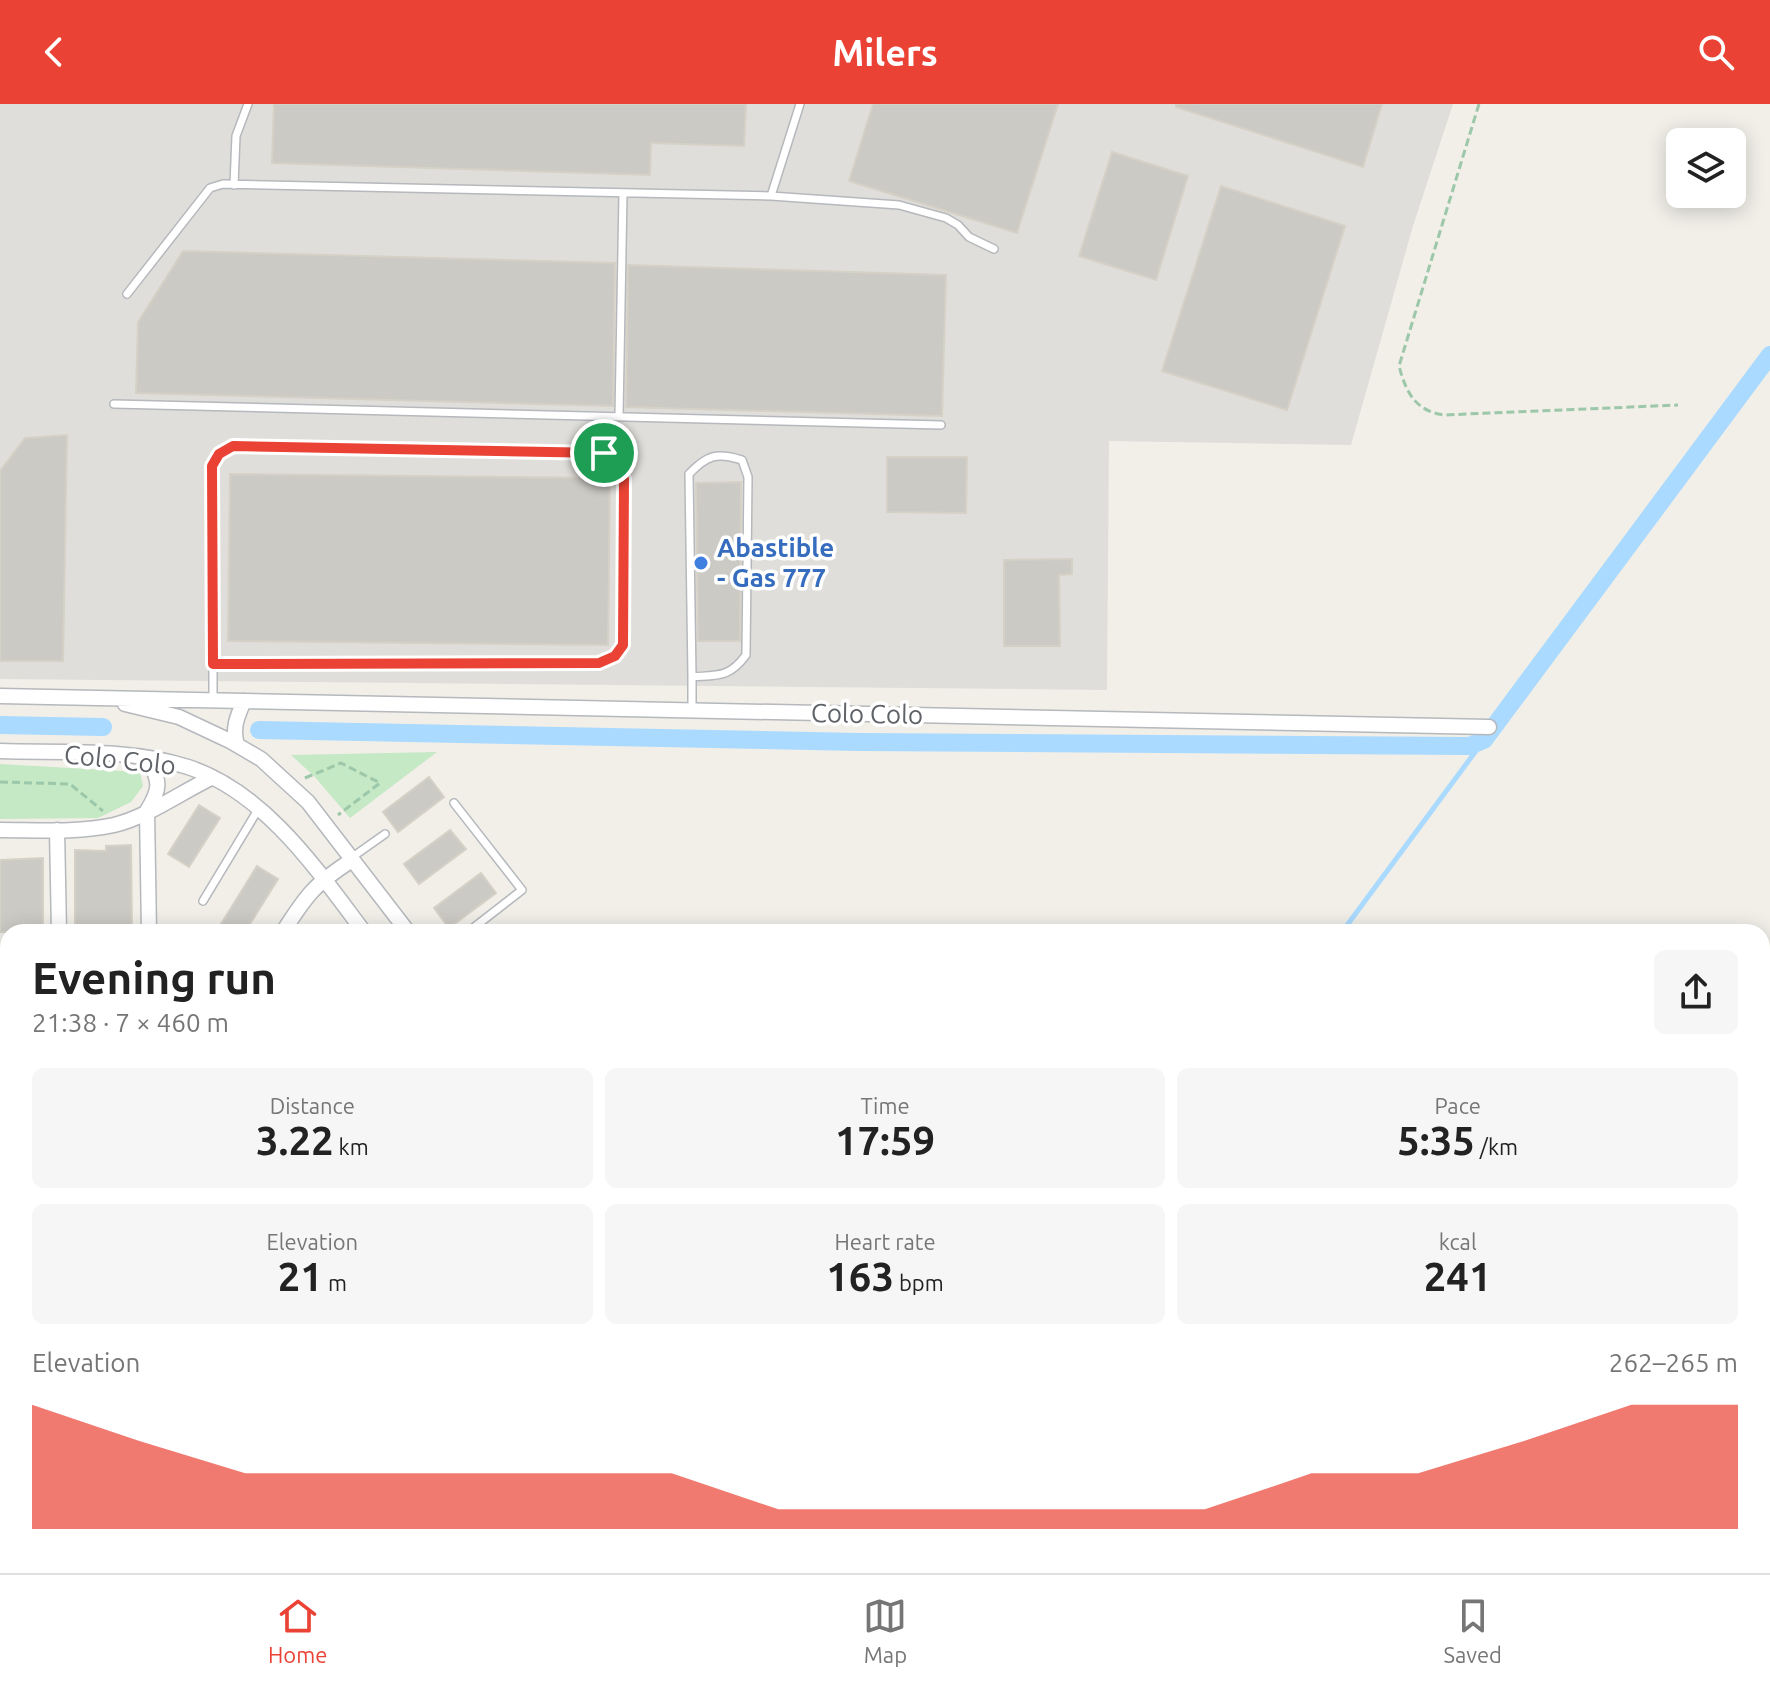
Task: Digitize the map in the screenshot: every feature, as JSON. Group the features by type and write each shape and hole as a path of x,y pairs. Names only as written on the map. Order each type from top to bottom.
{"street":[{"name":"Colo Colo","path":"0,696 1489,727"},
{"name":"Colo Colo","path":"101,698 179,717 261,759 294,788 402,924"},
{"path":"237,745 234,734 236,719 244,701"},
{"name":"Colo Colo","path":"0,751 128,756 191,768 259,808 276,823 358,924"},
{"path":"149,759 157,776 158,793 147,811 149,924"},
{"path":"0,830 57,830 118,823 211,778"},
{"path":"57,830 59,924"},
{"path":"288,924 309,892 351,859"}],"lane":[{"path":"234,185 236,136 248,104"},
{"path":"771,196 800,104"},
{"path":"127,294 210,188 223,184 771,196 899,205 946,218 969,237 994,249"},
{"path":"619,416 623,193"},
{"path":"114,404 941,425"},
{"path":"213,664 599,663 615,656 623,645 624,494 624,479 616,461 604,453 233,446 219,454 212,466 213,700"},
{"path":"692,677 724,675 736,669 746,655 748,477 742,460 724,454 703,459 689,474 692,710"},
{"path":"454,803 522,890 478,924"},
{"path":"203,901 259,808"},
{"path":"351,859 385,834"}],"path":[{"path":"1479,104 1399,366 1410,396 1425,410 1444,415 1678,405"},
{"path":"305,778 341,763 380,783 338,815"},
{"path":"0,782 70,784 118,823"}],"shaded area":[{"path":"0,104 1453,104 1413,226 1351,445 1109,441 1107,690 0,679"}],"green space":[{"path":"437,752 350,818 314,776 291,755"},
{"path":"0,764 140,772 143,786 131,802 98,818 0,819"}],"building":[{"path":"274,104 746,104 744,146 651,143 650,175 272,163"},
{"path":"873,104 1058,104 1017,233 849,181"},
{"path":"1176,104 1382,104 1363,167 1176,107"},
{"path":"1112,152 1188,176 1156,280 1079,256"},
{"path":"1221,186 1345,226 1287,410 1162,371"},
{"path":"183,251 615,263 613,406 136,393 138,322"},
{"path":"628,265 946,275 942,416 626,407"},
{"path":"67,435 63,661 0,661 0,471 25,438"},
{"path":"887,457 967,457 966,513 887,512"},
{"path":"230,474 610,478 608,645 228,641"},
{"path":"741,482 740,641 698,641 696,483"},
{"path":"1072,559 1072,574 1059,575 1060,646 1004,646 1004,560"},
{"path":"429,777 444,797 398,832 383,812"},
{"path":"199,805 220,818 189,867 168,854"},
{"path":"450,830 466,849 419,884 404,864"},
{"path":"131,845 132,924 75,924 75,850 106,851 106,846"},
{"path":"43,858 43,924 0,924 0,860"},
{"path":"257,866 278,879 250,924 221,924"},
{"path":"481,873 496,893 454,924 446,924 434,908"}],"waterway":[{"path":"259,730 859,742 1469,746 1484,740 1770,355"},
{"path":"0,725 103,727"},
{"path":"1348,924 1484,740"}],"place":[{"name":"Abastible - Gas 777","path":"701,563"}],"route":[{"path":"233,446 604,453 616,461 624,479 623,645 615,656 599,663 213,664 212,466 219,454 233,446"}]}
